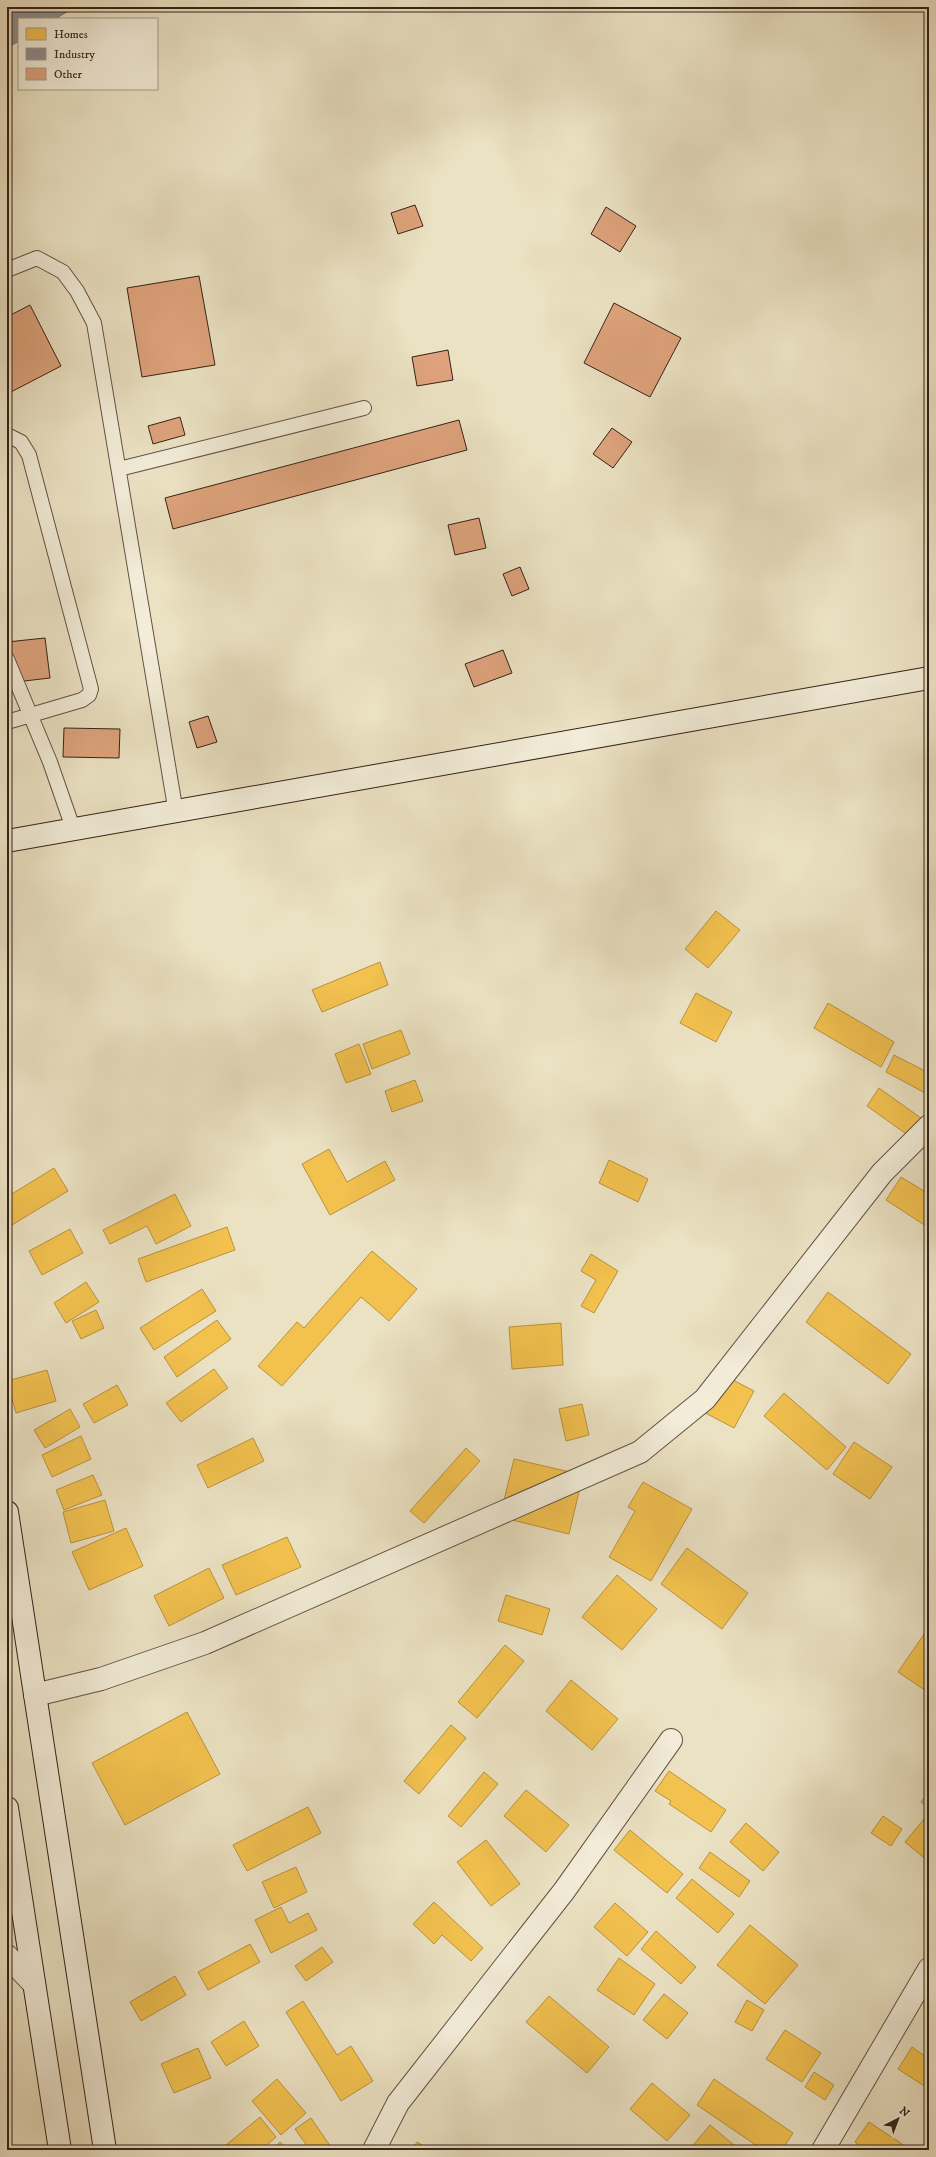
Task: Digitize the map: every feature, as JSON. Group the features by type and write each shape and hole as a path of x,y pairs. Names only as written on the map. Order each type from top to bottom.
{"main road":[{"path":"7,842 929,678"},
{"path":"7,835 29,837"},
{"path":"7,851 29,837"},
{"path":"35,1695 101,1679 205,1643 640,1452 705,1399 882,1173 929,1126"},
{"path":"7,1512 105,2150"},
{"path":"374,2150 398,2103 564,1891 672,1740"},
{"path":"7,1808 60,2150"},
{"path":"7,1956 34,1984"},
{"path":"823,2150 929,1969"}],"lane":[{"path":"7,270 37,258 63,272 77,291 94,322 176,813"},
{"path":"119,469 364,408"},
{"path":"7,435 21,442 29,455 91,689 89,695 82,700 30,717 7,722"},
{"path":"7,659 50,762 74,831"}],"building: Homes":[{"path":"716,911 740,930 708,968 685,949"},
{"path":"380,962 388,985 322,1012 312,990"},
{"path":"696,993 732,1012 716,1042 680,1023"},
{"path":"828,1003 894,1042 881,1067 814,1028"},
{"path":"401,1030 410,1054 372,1069 363,1044"},
{"path":"359,1044 371,1074 346,1083 335,1054"},
{"path":"894,1055 929,1073 929,1095 886,1072"},
{"path":"415,1080 423,1101 392,1112 385,1091"},
{"path":"879,1088 921,1118 909,1136 867,1106"},
{"path":"329,1149 347,1182 385,1161 395,1180 330,1215 302,1164"},
{"path":"609,1160 648,1179 638,1202 599,1183"},
{"path":"54,1168 68,1191 7,1228 7,1197"},
{"path":"901,1177 929,1194 929,1228 886,1200"},
{"path":"175,1194 191,1226 156,1244 147,1226 110,1244 103,1230"},
{"path":"227,1227 235,1250 146,1282 138,1259"},
{"path":"70,1229 83,1253 42,1275 29,1251"},
{"path":"372,1251 417,1289 389,1321 361,1297 282,1386 258,1366 297,1322 304,1328"},
{"path":"591,1254 618,1271 594,1313 581,1306 596,1280 581,1271"},
{"path":"86,1282 99,1302 66,1323 54,1303"},
{"path":"202,1289 216,1311 154,1350 140,1328"},
{"path":"828,1292 911,1354 888,1384 806,1322"},
{"path":"96,1310 104,1328 81,1339 72,1321"},
{"path":"217,1320 231,1339 177,1377 164,1357"},
{"path":"561,1323 563,1365 512,1369 509,1327"},
{"path":"214,1369 228,1388 181,1422 166,1403"},
{"path":"47,1370 56,1401 16,1413 7,1381"},
{"path":"714,1370 754,1391 734,1428 694,1407"},
{"path":"117,1385 128,1405 94,1423 83,1404"},
{"path":"784,1393 846,1447 827,1470 764,1416"},
{"path":"582,1404 589,1435 566,1441 559,1409"},
{"path":"70,1409 80,1427 45,1448 34,1430"},
{"path":"81,1436 91,1459 52,1477 42,1455"},
{"path":"253,1438 264,1461 208,1488 197,1465"},
{"path":"854,1442 892,1467 870,1499 833,1474"},
{"path":"466,1448 480,1461 424,1523 410,1511"},
{"path":"514,1459 583,1475 569,1534 500,1517"},
{"path":"93,1475 102,1495 64,1510 56,1490"},
{"path":"643,1482 692,1509 651,1581 609,1557 635,1511 628,1507"},
{"path":"105,1500 114,1531 71,1543 63,1512"},
{"path":"126,1528 143,1566 89,1590 72,1552"},
{"path":"287,1537 301,1567 236,1595 222,1565"},
{"path":"687,1548 748,1593 722,1629 661,1584"},
{"path":"209,1568 224,1598 169,1626 154,1596"},
{"path":"617,1575 657,1609 622,1650 582,1617"},
{"path":"506,1595 550,1609 542,1635 498,1621"},
{"path":"929,1627 929,1693 898,1672"},
{"path":"505,1645 524,1661 477,1718 458,1702"},
{"path":"571,1680 618,1719 592,1750 546,1711"},
{"path":"187,1712 220,1774 125,1825 92,1763"},
{"path":"451,1725 466,1738 419,1794 404,1781"},
{"path":"669,1771 726,1810 711,1832 669,1804 671,1801 655,1791"},
{"path":"484,1772 498,1784 461,1827 448,1816"},
{"path":"526,1790 569,1825 546,1852 504,1816"},
{"path":"929,1791 929,1808 921,1802"},
{"path":"308,1807 321,1833 247,1871 233,1845"},
{"path":"883,1816 902,1829 891,1846 871,1833"},
{"path":"924,1819 929,1823 929,1862 905,1842"},
{"path":"746,1823 779,1852 763,1871 730,1842"},
{"path":"630,1830 683,1874 667,1893 614,1850"},
{"path":"486,1840 520,1884 491,1906 457,1862"},
{"path":"710,1852 750,1881 739,1897 699,1868"},
{"path":"296,1867 307,1892 274,1908 262,1882"},
{"path":"692,1879 734,1914 718,1933 676,1898"},
{"path":"434,1902 483,1948 471,1961 442,1935 434,1944 413,1924"},
{"path":"615,1903 648,1932 627,1956 594,1927"},
{"path":"281,1907 289,1923 308,1913 317,1930 271,1953 255,1920"},
{"path":"750,1925 798,1965 765,2004 717,1965"},
{"path":"656,1931 696,1967 681,1984 641,1949"},
{"path":"250,1944 260,1962 208,1990 198,1972"},
{"path":"322,1947 333,1962 306,1981 295,1966"},
{"path":"619,1958 655,1984 634,2015 597,1990"},
{"path":"175,1976 186,1995 141,2021 130,2002"},
{"path":"664,1994 688,2013 667,2039 643,2020"},
{"path":"549,1996 609,2047 587,2073 526,2022"},
{"path":"747,2000 764,2010 752,2031 735,2022"},
{"path":"303,2001 337,2055 351,2046 373,2081 341,2101 286,2012"},
{"path":"244,2021 259,2046 226,2066 211,2042"},
{"path":"785,2030 821,2053 802,2082 766,2059"},
{"path":"912,2047 929,2059 929,2089 898,2069"},
{"path":"198,2048 211,2078 174,2093 161,2064"},
{"path":"814,2072 834,2085 825,2100 805,2087"},
{"path":"277,2079 306,2113 281,2135 252,2101"},
{"path":"714,2079 793,2133 782,2150 763,2150 697,2105"},
{"path":"652,2083 690,2115 667,2141 630,2109"},
{"path":"260,2117 276,2137 261,2150 230,2150 226,2145"},
{"path":"311,2118 333,2150 310,2150 295,2129"},
{"path":"869,2122 911,2150 866,2150 855,2142"},
{"path":"710,2125 740,2150 689,2150"},
{"path":"280,2142 289,2150 272,2150"},
{"path":"417,2142 431,2150 412,2150"}],"building: Industry":[{"path":"7,7 75,7 57,18 18,18 18,42 7,48"}],"building: Other":[{"path":"415,205 423,226 398,234 391,213"},
{"path":"606,207 636,226 620,252 591,234"},
{"path":"199,276 215,365 142,377 127,288"},
{"path":"614,303 681,338 650,397 584,363"},
{"path":"30,305 61,366 7,394 7,317"},
{"path":"448,350 453,380 417,386 412,357"},
{"path":"180,417 185,435 153,444 148,426"},
{"path":"459,420 467,450 173,529 165,498"},
{"path":"612,428 632,442 613,468 593,454"},
{"path":"479,518 486,548 455,555 448,525"},
{"path":"520,567 529,589 512,596 503,574"},
{"path":"45,638 50,678 7,683 7,642"},
{"path":"503,650 512,673 474,687 465,664"},
{"path":"208,716 217,742 197,748 189,722"},
{"path":"64,728 120,729 119,758 63,757"}]}
